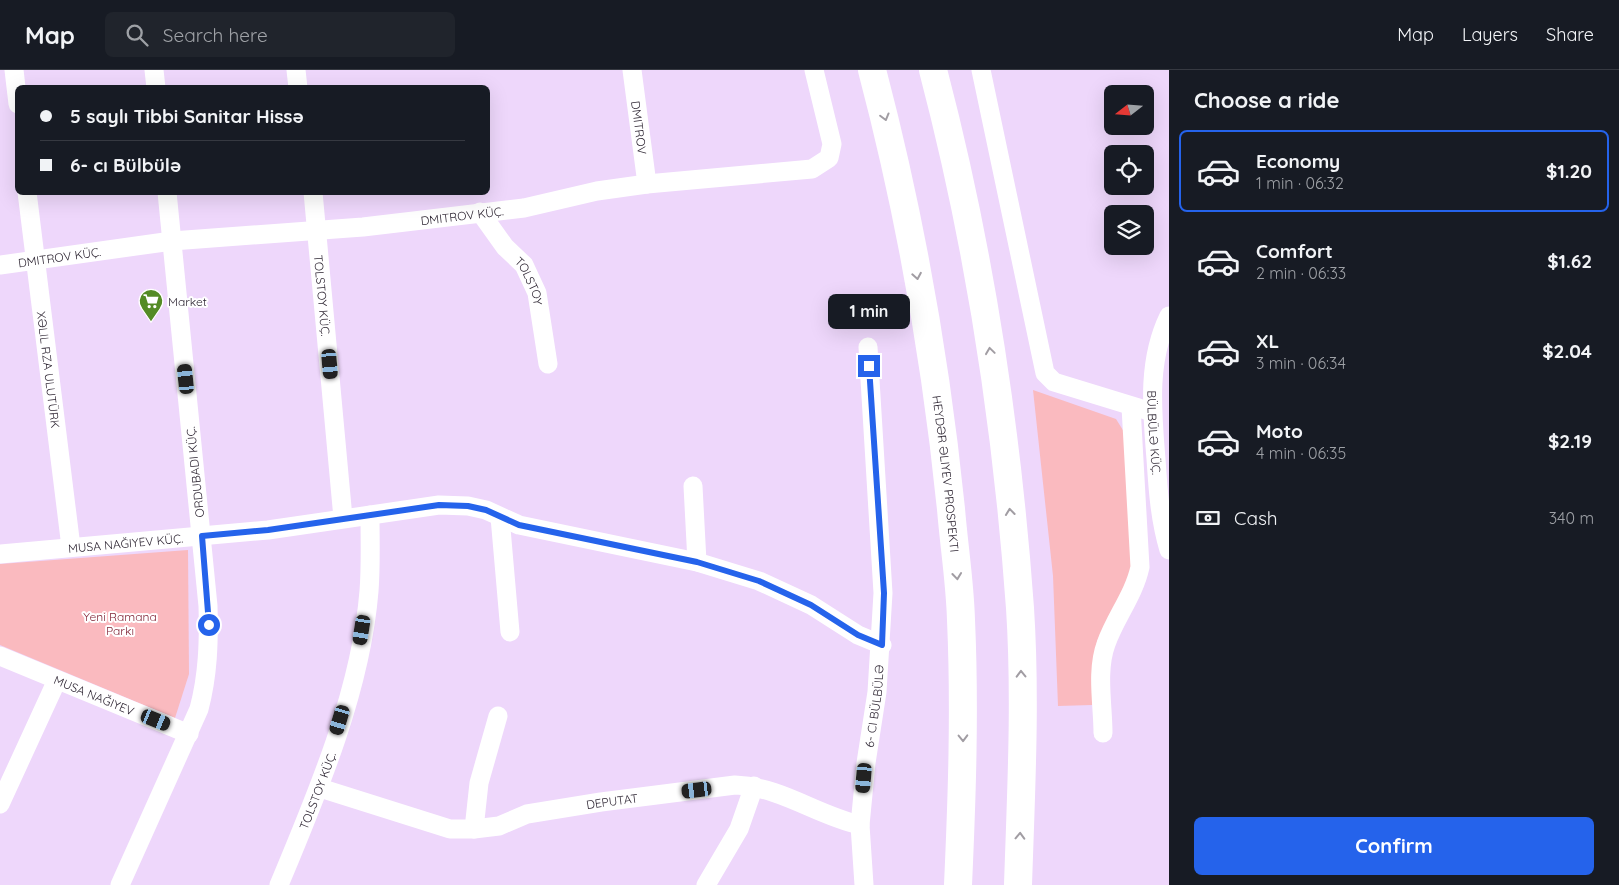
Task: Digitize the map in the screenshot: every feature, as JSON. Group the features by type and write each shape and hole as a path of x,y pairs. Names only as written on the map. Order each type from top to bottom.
{"highway":[{"name":"HEYDƏR ƏLIYEV PROSPEKTI","path":"872,70 891,143 918,278 944,447 961,618 964,757 958,885"},
{"path":"932,70 948,128 977,270 1003,437 1020,609 1023,754 1018,885"}],"street":[{"path":"14,70 16,85"},
{"path":"154,70 156,85"},
{"path":"296,70 298,85"},
{"name":"DMITROV","path":"632,70 647,184"},
{"name":"DMITROV KÜÇ.","path":"0,265 172,241 363,227 524,208 597,191 647,184 812,169 829,158 832,144 814,70"},
{"path":"981,70 1045,374 1054,382 1152,412"},
{"name":"XƏLIL RZA ULUTÜRK","path":"27,195 71,547"},
{"name":"ORDUBADI KÜÇ.","path":"120,885 199,709 205,687 210,644 202,536 167,195"},
{"name":"TOLSTOY KÜÇ.","path":"313,195 343,518"},
{"name":"TOLSTOY","path":"480,212 505,247 524,265 537,293 548,364"},
{"name":"BÜLBÜLƏ KÜÇ.","path":"1169,316 1152,412 1164,495 1163,531 1169,550"},
{"path":"864,885 860,825 866,763 882,645 884,593 868,347"},
{"path":"1103,733 1102,664 1106,645 1137,582 1140,567 1131,407"},
{"path":"693,486 697,562"},
{"path":"0,554 268,530 439,505 468,506 486,510 519,525 697,562 759,581 811,605 858,635 882,645"},
{"name":"TOLSTOY KÜÇ.","path":"279,885 320,788 356,668 369,592 370,515"},
{"path":"500,518 510,632"},
{"path":"0,656 189,734"},
{"path":"0,804 58,680"},
{"path":"474,829 479,783 498,716"},
{"name":"DEPUTAT","path":"320,788 450,829 499,826 528,814 601,802 735,785 754,786 781,793 838,820 860,825"},
{"path":"706,885 739,829 754,786"}],"green space":[{"path":"1033,390 1116,419 1126,435 1132,572 1097,641 1092,705 1058,706 1053,576"},
{"name":"Yeni Ramana Parkı","path":"188,550 189,674 175,718 0,645 0,564"}],"place":[{"name":"Market","path":"151,322"}],"route":[{"path":"209,625 202,536 268,530 439,505 468,506 486,510 519,525 697,562 759,581 811,605 858,635 882,645 884,593 869,366"}]}
